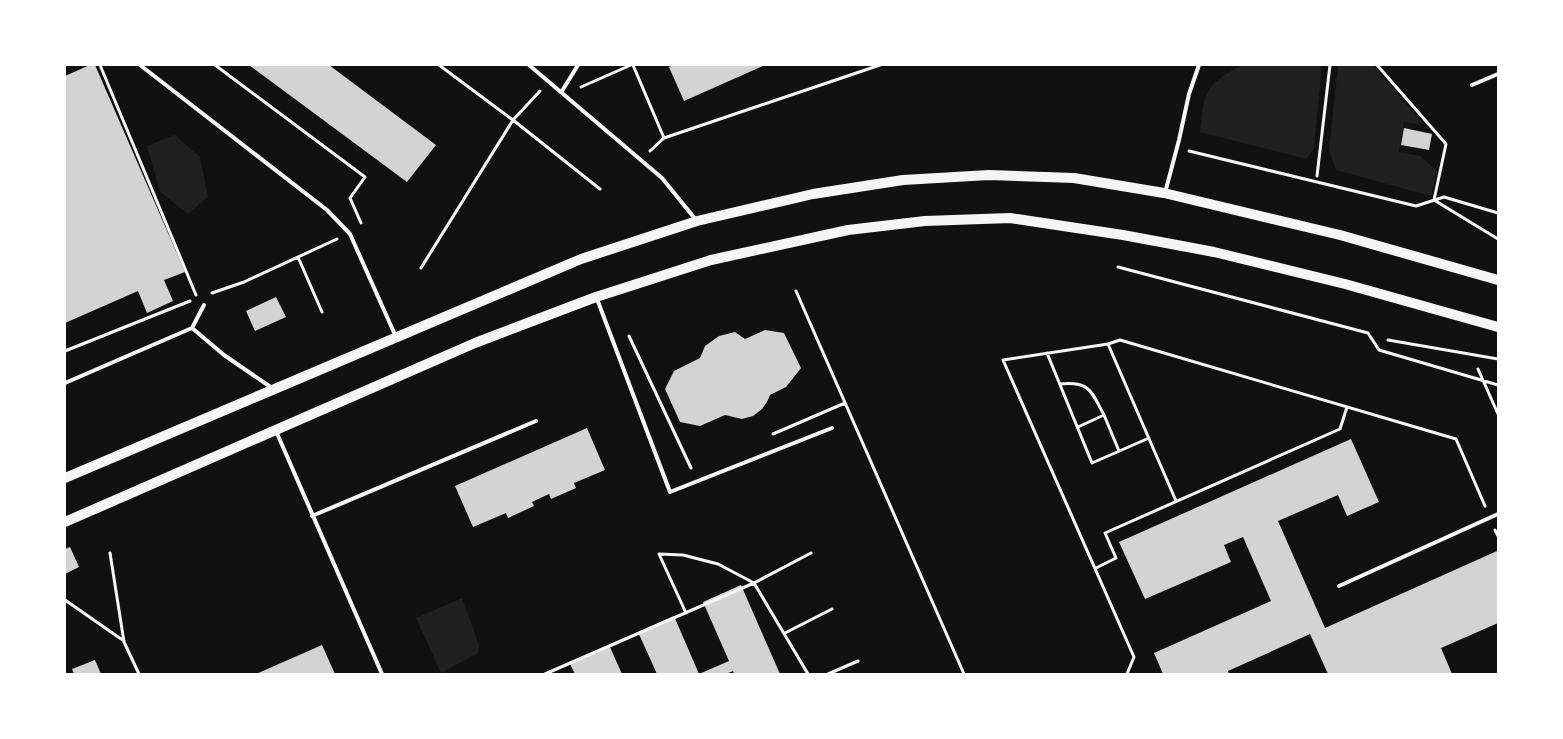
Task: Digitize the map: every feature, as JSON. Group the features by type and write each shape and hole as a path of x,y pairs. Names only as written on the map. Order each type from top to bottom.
{"main road":[{"path":"65,478 581,259 697,221 813,194 902,180 989,175 1074,178 1164,193 1340,235 1498,280"},
{"path":"65,522 475,343 596,297 711,260 848,230 925,221 1010,218 1123,235 1214,252 1345,284 1498,327"}],"lane":[{"path":"140,65 327,210 350,234 396,337"},
{"path":"529,65 662,178 697,221"},
{"path":"563,93 578,65"},
{"path":"1164,193 1177,148 1189,94 1199,65"},
{"path":"1472,85 1498,74"},
{"path":"596,297 670,492 832,428"},
{"path":"65,383 192,328 204,305"},
{"path":"192,328 224,355 275,390"},
{"path":"312,516 536,421"},
{"path":"276,430 382,674"},
{"path":"1340,586 1498,514"}],"path":[{"path":"65,351 197,298 100,65"},
{"path":"207,295 244,282 363,228 350,198 365,177 215,65"},
{"path":"439,65 513,120 600,189"},
{"path":"563,93 632,65 664,138 880,65"},
{"path":"1317,176 1330,65"},
{"path":"1377,65 1446,144 1434,200"},
{"path":"420,268 513,120 549,81"},
{"path":"1177,148 1416,206 1444,197 1498,214"},
{"path":"1434,200 1498,239"},
{"path":"298,257 322,312"},
{"path":"1118,267 1368,332 1379,350 1498,385"},
{"path":"796,291 964,674"},
{"path":"629,336 691,468 700,464"},
{"path":"1127,674 1134,657 1003,360 1108,344 1120,340 1456,439 1498,536"},
{"path":"1388,340 1498,359"},
{"path":"1108,344 1176,501"},
{"path":"1047,353 1092,463 1149,438"},
{"path":"1478,369 1498,414"},
{"path":"1060,384 1075,382 1090,390 1104,415 1119,451"},
{"path":"772,434 845,403"},
{"path":"1096,568 1116,558 1105,533 1340,429 1347,407"},
{"path":"1078,427 1104,415"},
{"path":"110,552 124,642 139,674"},
{"path":"686,613 659,554 683,555 718,564 754,583 808,674"},
{"path":"545,674 754,583 811,554"},
{"path":"65,600 124,642"},
{"path":"785,633 832,609"},
{"path":"828,674 858,661"}],"shaded area":[{"path":"1242,65 1322,65 1314,149 1306,159 1200,132 1203,107 1209,91 1220,78"},
{"path":"1338,65 1373,65 1424,125 1404,122 1399,152 1420,156 1437,171 1431,196 1336,170 1329,150"},
{"path":"175,135 200,157 208,197 188,214 160,192 147,146"},
{"path":"462,598 479,645 478,653 441,673 416,618"}],"building":[{"path":"90,65 95,65 185,272 164,280 173,301 147,313 138,291 65,323 65,76"},
{"path":"249,65 329,65 436,145 407,182"},
{"path":"673,65 765,65 684,101 669,67"},
{"path":"1404,128 1432,134 1429,150 1401,145"},
{"path":"276,297 286,317 255,331 246,311"},
{"path":"765,330 784,333 801,368 786,387 770,395 762,409 753,416 742,419 725,415 700,426 680,422 665,389 674,371 700,358 705,346 719,336 735,332 745,339"},
{"path":"587,428 605,470 574,483 576,488 551,499 549,494 532,502 534,506 508,518 506,513 473,527 455,486"},
{"path":"1351,439 1379,502 1347,516 1338,495 1278,521 1325,628 1497,551 1498,623 1441,648 1452,674 1328,674 1310,634 1228,671 1229,674 1163,674 1154,653 1271,601 1243,537 1224,545 1231,562 1145,599 1119,542"},
{"path":"70,547 79,567 65,574 65,549"},
{"path":"741,585 780,674 734,674 733,671 726,674 699,674 729,661 703,602"},
{"path":"674,616 699,674 657,674 638,632"},
{"path":"322,645 335,674 256,674"},
{"path":"609,645 622,674 575,674 569,662"},
{"path":"95,660 101,674 74,674 72,669"}]}
